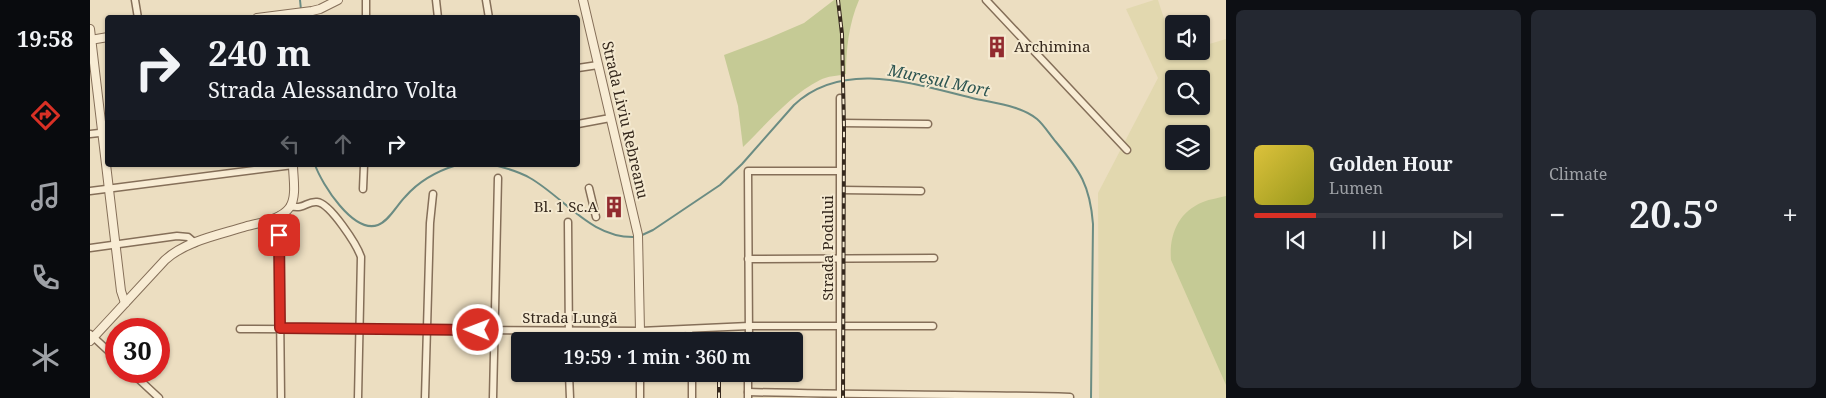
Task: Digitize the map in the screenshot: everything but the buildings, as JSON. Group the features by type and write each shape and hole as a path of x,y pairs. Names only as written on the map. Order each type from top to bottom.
{"street":[{"path":"134,0 137,15"},
{"path":"290,15 320,9 338,0"},
{"path":"366,0 366,15"},
{"path":"436,0 438,15"},
{"path":"486,0 488,15"},
{"name":"Strada Liviu Rebreanu","path":"583,0 638,235 640,247 640,331"},
{"path":"986,0 1127,150"},
{"path":"90,29 105,132 90,134"},
{"path":"91,39 105,37"},
{"path":"580,68 598,65"},
{"name":"Strada Podului","path":"840,98 840,396"},
{"path":"580,124 610,118"},
{"path":"841,123 928,124"},
{"path":"108,167 120,291 125,304"},
{"path":"90,191 277,167"},
{"path":"105,349 91,337 171,255 183,247 281,214 290,206 293,197 293,167"},
{"path":"363,189 364,167"},
{"path":"749,332 748,171 841,171"},
{"path":"493,398 498,178"},
{"path":"589,188 596,218"},
{"path":"841,190 921,191"},
{"path":"425,398 430,223 433,194"},
{"path":"290,206 300,208 314,202 321,204 330,211 348,233 361,257 358,398"},
{"path":"280,398 281,214"},
{"path":"568,222 569,330"},
{"path":"90,248 177,236 188,237 195,243"},
{"path":"748,259 934,258"},
{"name":"Strada Lungă","path":"240,329 640,331 749,326 933,326"},
{"path":"569,382 570,398"},
{"path":"640,382 640,398"},
{"path":"692,382 692,398"},
{"path":"748,382 748,395 1070,397"},
{"path":"143,383 159,398"}],"shaded area":[{"path":"1158,0 1165,22 1165,60 1210,60 1210,44 1226,39 1226,398 1099,398 1098,193 1158,78 1126,9"}],"green space":[{"path":"834,0 859,0 849,36 846,74 829,77 809,86 779,111 743,147 738,106 724,55 804,23"},
{"path":"1226,196 1226,385 1171,260 1171,251 1177,225 1187,212 1203,202"}],"waterway":[{"name":"Mureșul Mort","path":"300,0 301,10"},
{"name":"Mureșul Mort","path":"640,236 653,230 720,185 742,164 794,105 813,91 834,83 857,79 903,82 1014,108 1030,114 1045,127 1077,170 1086,189 1092,210 1091,398"},
{"name":"Mureșul Mort","path":"316,167 331,195 349,215 368,226 382,223 405,197 422,182 451,167"},
{"name":"Mureșul Mort","path":"500,167 530,178 543,186 579,216 605,231 620,236 636,237"}],"railway":[{"path":"838,0 842,34 844,128 843,398"},
{"path":"719,382 719,398"}],"place":[{"name":"Archimina","path":"997,47"},
{"name":"Bl. 1 Sc.A","path":"614,207"}],"route":[{"path":"279,235 280,328 478,330"}]}
